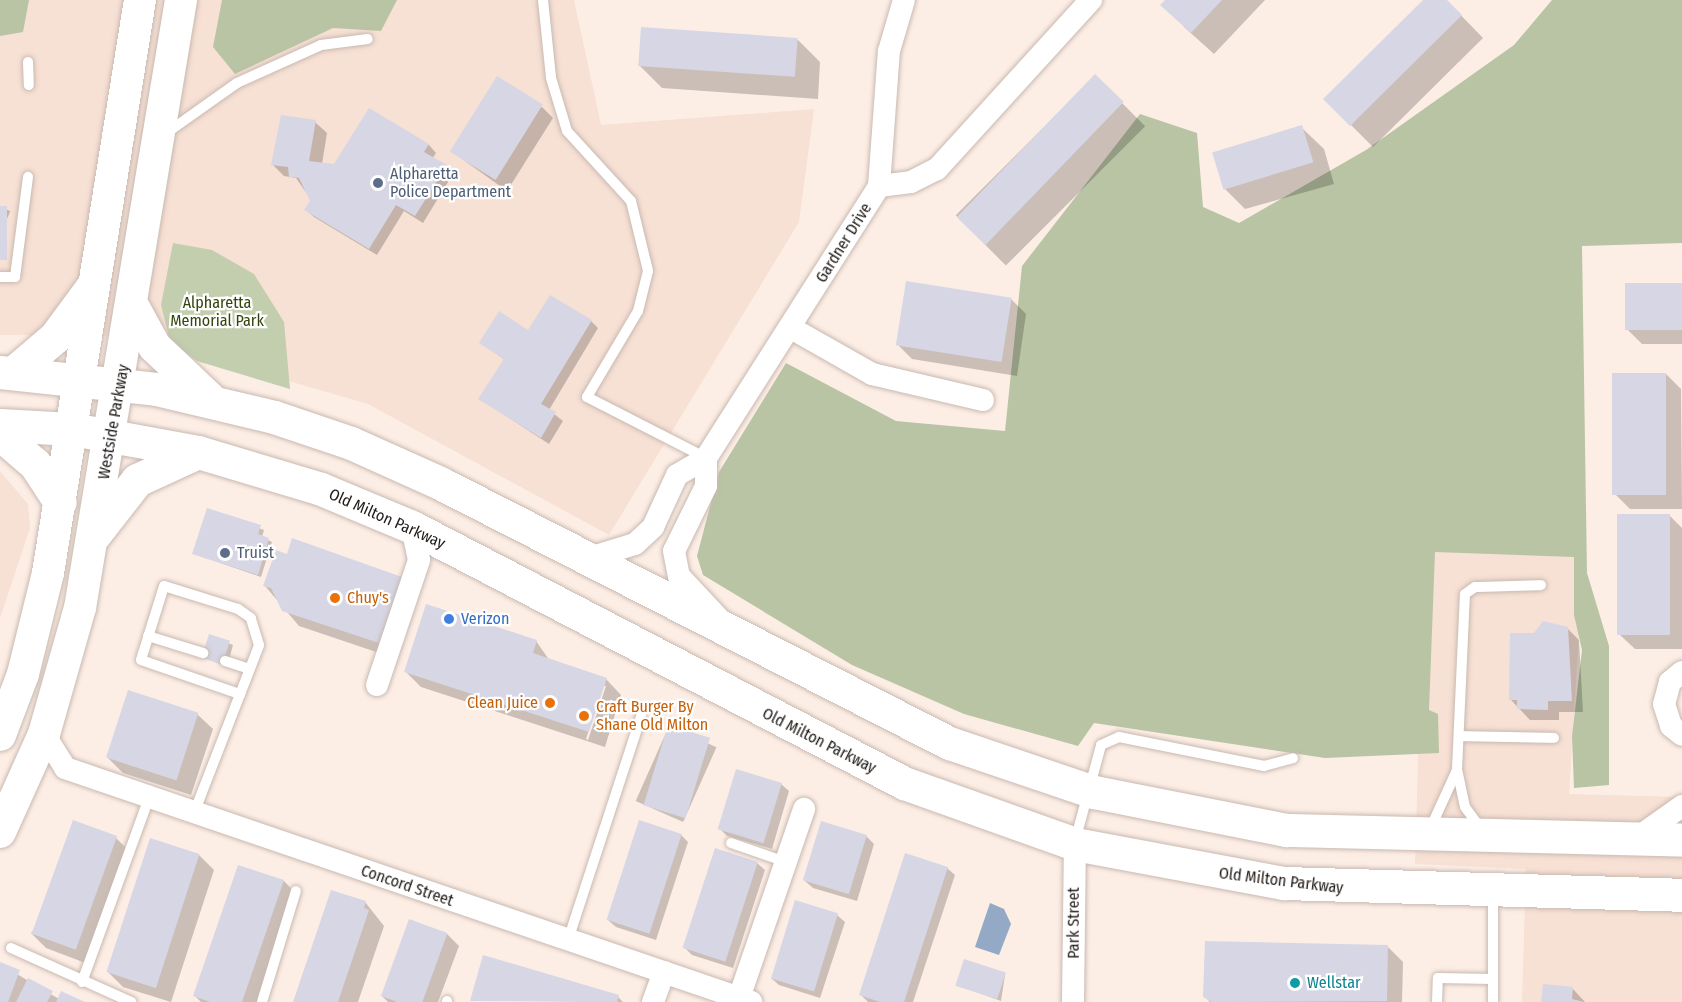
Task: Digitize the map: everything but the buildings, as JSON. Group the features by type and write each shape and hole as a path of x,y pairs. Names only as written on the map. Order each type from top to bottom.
{"highway":[{"path":"7,372 55,337 92,286"},
{"path":"134,309 154,346 212,400"},
{"path":"7,372 80,377 122,383 212,400 311,428 378,455 949,743 1087,790 1286,830 1486,837 1682,840"},
{"name":"Old Milton Parkway","path":"0,425 72,429 198,452 321,489 412,527 904,783 1075,844 1276,883 1493,892 1682,895"},
{"path":"0,434 35,464 60,502"},
{"path":"94,535 137,480 198,452"}],"main road":[{"path":"4,721 41,606 72,429 92,286 140,0"},
{"name":"Westside Parkway","path":"0,832 44,734 71,646 122,383 181,0"}],"street":[{"name":"Gardner Drive","path":"586,559 635,544 653,526 677,475 706,458 791,328 879,186 889,51 904,0"},
{"path":"879,186 911,182 937,169 1091,0"},
{"path":"791,328 872,374 983,400"},
{"path":"706,458 706,486 674,550 679,576 732,634"},
{"path":"377,684 419,560 412,527"},
{"path":"419,560 456,550"},
{"path":"1682,672 1670,682 1664,704 1671,726 1682,735"},
{"path":"25,780 64,768 44,734"},
{"name":"Concord Street","path":"64,768 745,1000"},
{"path":"1633,840 1682,806"},
{"path":"745,1000 804,809"},
{"name":"Park Street","path":"1073,1002 1075,844"},
{"path":"653,1002 664,972"}],"lane":[{"path":"543,0 551,78 567,131 631,201 648,271 638,311 588,397 706,458"},
{"path":"161,136 237,82 321,45 368,39"},
{"path":"28,63 29,85"},
{"path":"0,277 15,277 28,177"},
{"path":"1486,837 1465,807 1457,770 1465,594 1474,588 1541,585"},
{"path":"194,814 259,645 257,631 251,618 228,606 164,586 141,660 240,694"},
{"path":"148,636 203,654"},
{"path":"225,661 250,669"},
{"path":"568,940 641,716"},
{"path":"1460,736 1554,738"},
{"path":"1075,844 1087,790 1101,745 1119,737 1264,766 1293,758"},
{"path":"1426,835 1457,770"},
{"path":"82,982 149,798"},
{"path":"731,843 786,862"},
{"path":"262,1002 296,891"},
{"path":"1493,892 1493,1002"},
{"path":"11,948 82,982 131,1002"},
{"path":"1437,1002 1438,978 1493,979"}],"shaded area":[{"path":"0,0 574,0 601,125 814,109 799,222 609,535 368,404 133,336 0,335"},
{"path":"0,471 28,504 30,528 0,618"},
{"path":"1424,545 1584,553 1569,794 1682,797 1682,1002 1522,1002 1526,869 1415,864"}],"green space":[{"path":"0,0 29,0 23,32 0,36"},
{"path":"222,0 397,0 381,31 333,28 235,74 213,47"},
{"path":"1552,0 1682,0 1682,243 1582,246 1587,573 1609,646 1609,785 1574,788 1572,736 1582,650 1574,615 1574,557 1435,552 1429,710 1438,714 1439,753 1325,758 1094,723 1078,746 964,714 852,665 703,575 697,556 719,472 786,363 896,421 1005,431 1022,266 1140,114 1197,133 1203,207 1239,223 1366,150 1514,45"},
{"name":"Alpharetta Memorial Park","path":"173,243 212,250 254,274 284,322 290,389 197,361 170,341 161,305"}],"water":[{"path":"990,903 1004,909 1011,924 999,955 975,947"}],"place":[{"name":"Alpharetta Police Department","path":"378,183"},
{"name":"Truist","path":"225,553"},
{"name":"Chuy's","path":"335,598"},
{"name":"Verizon","path":"449,619"},
{"name":"Clean Juice","path":"550,703"},
{"name":"Craft Burger By Shane Old Milton","path":"584,716"},
{"name":"Wellstar","path":"1295,983"}]}
